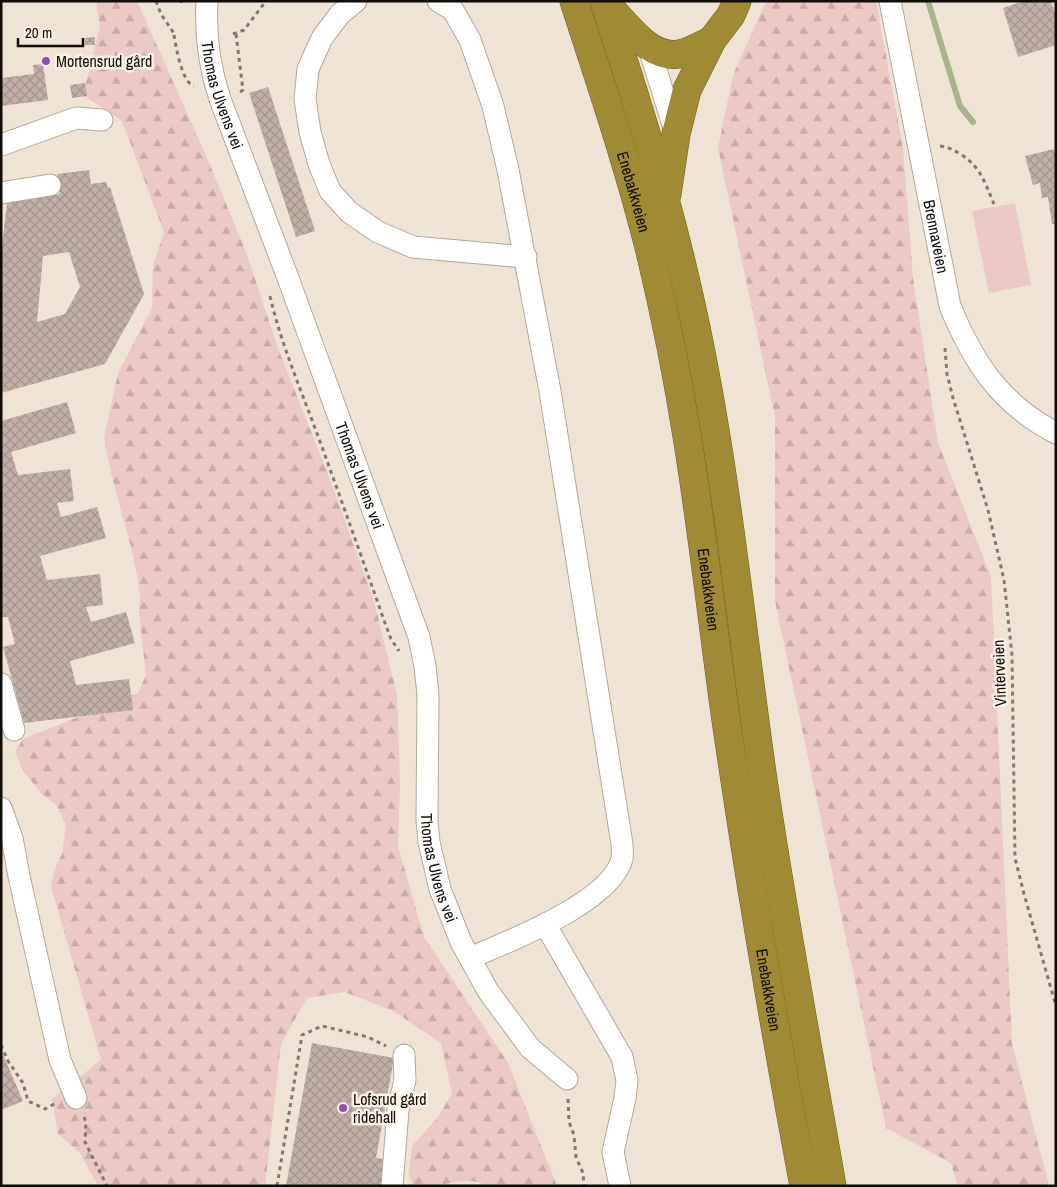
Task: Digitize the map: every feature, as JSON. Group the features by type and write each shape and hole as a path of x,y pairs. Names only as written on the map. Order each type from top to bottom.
{"highway":[{"name":"Enebakkveien","path":"574,1 640,210 660,295 681,400 738,799 773,1019 804,1186"},
{"name":"Enebakkveien","path":"604,1 666,201 688,289 710,399 762,776 832,1186"},
{"path":"604,1 648,45 658,52 679,54 712,40"},
{"path":"666,201 676,134 687,90 712,40 731,15 737,1"}],"street":[{"name":"Thomas Ulvens vei","path":"207,1 207,48 220,99 292,287 420,637 428,695 428,842 440,889 461,942 488,991 530,1048 567,1079"},
{"path":"356,1 340,14 322,38 308,68 305,99 310,132 319,164 330,190 349,212 378,232 413,247 526,257"},
{"path":"438,1 453,10 470,40 493,106 508,170 550,390 620,834 622,858 610,879 582,904 544,924 470,958"},
{"name":"Brennaveien","path":"890,1 950,306 970,351 990,379 1027,415 1056,433"},
{"path":"648,45 676,134"},
{"path":"1,145 76,118 102,120"},
{"path":"1,193 50,186"},
{"path":"1,684 14,730"},
{"path":"1,808 12,838 60,1060 75,1096"},
{"path":"1,874 12,838"},
{"path":"544,924 622,1058 627,1080 613,1152 620,1186"},
{"path":"392,1186 398,1110 405,1080 404,1055"}],"path":[{"path":"156,1 160,14 175,35 178,56 186,82"},
{"path":"243,83 234,34 244,30 266,1"},
{"path":"933,147 947,147 973,162 980,171 994,204"},
{"path":"269,289 276,323 374,594"},
{"name":"Vinterveien","path":"946,342 947,374 988,510 1004,580 1012,655 1015,858 1056,1006"},
{"path":"277,1186 302,1035 322,1026 368,1038 404,1055"},
{"path":"1,1045 8,1061 23,1083 28,1101 45,1109 75,1096 86,1123 85,1142 107,1186"},
{"path":"567,1079 569,1122 574,1135 576,1157 583,1173 584,1186"}],"green space":[{"path":"96,1 137,1 207,158 246,252 278,348 331,482 374,601 397,695 400,782 398,846 424,937 508,1063 557,1186 487,1186 467,1181 433,1186 413,1186 409,1173 412,1146 439,1116 452,1093 441,1043 395,1012 345,992 307,998 281,1044 265,1186 98,1186 80,1153 58,1134 52,1099 101,1060 51,886 54,871 62,854 66,826 57,806 40,792 24,772 15,752 23,739 138,693 146,675 137,575 104,438 118,373 152,308 153,266 164,232 122,121 83,95 100,27"},
{"path":"766,1 876,1 903,148 913,278 938,443 991,577 1012,1044 1049,1186 958,1186 951,1163 886,1128 775,601 775,417 718,148 733,75"},
{"path":"1015,203 1031,285 989,293 972,211"}],"building":[{"path":"1024,1 1051,1 1056,16 1056,45 1018,57 1003,8"},
{"path":"95,37 95,45 85,45 85,38"},
{"path":"43,64 48,100 1,106 1,78 34,74 33,65"},
{"path":"85,83 87,96 72,98 70,85"},
{"path":"268,87 315,231 296,237 249,93"},
{"path":"1054,149 1056,157 1056,224 1052,224 1048,197 1042,198 1040,183 1033,185 1025,156"},
{"path":"89,170 91,184 106,182 108,188 110,187 144,294 105,364 1,393 1,257 7,202 60,194 57,174","holes":["69,252 80,287 65,314 37,322 43,256"]},
{"path":"67,402 76,433 11,452 18,475 70,469 74,501 57,503 61,517 97,507 106,538 40,556 47,580 100,574 103,605 86,607 91,622 126,612 135,643 70,661 76,685 129,679 133,710 24,723 3,647 15,644 8,617 1,617 1,421"},
{"name":"Lofsrud gård ridehall","path":"312,1043 394,1058 376,1158 388,1160 384,1186 286,1186"},
{"path":"1,1050 23,1101 1,1110"}],"waterway":[{"path":"928,1 960,106 973,122"}],"place":[{"name":"Mortensrud gård","path":"46,61"},
{"name":"Lofsrud gård ridehall","path":"343,1108"}]}
